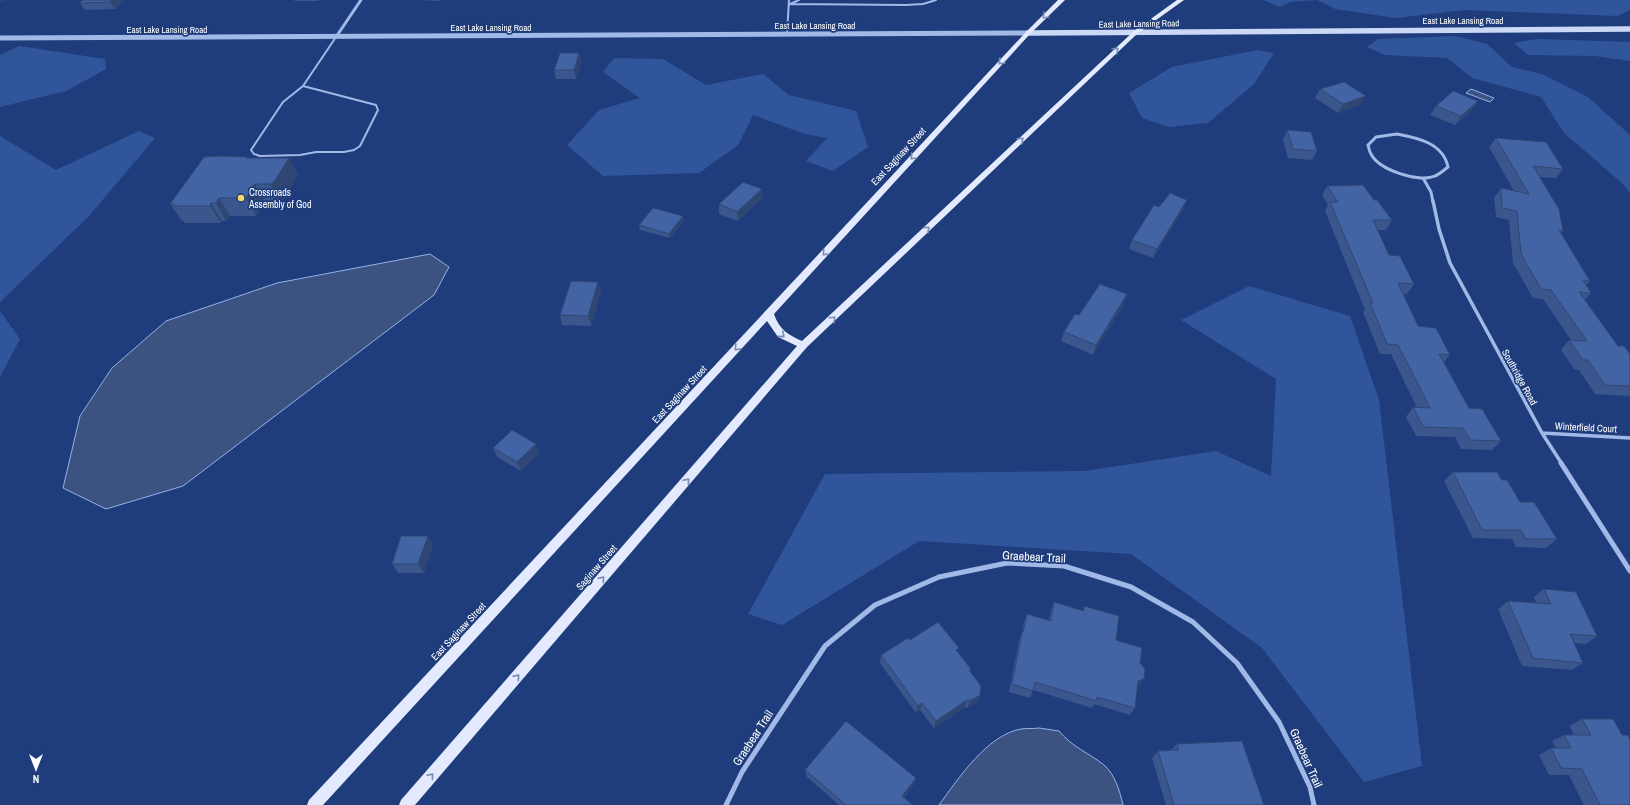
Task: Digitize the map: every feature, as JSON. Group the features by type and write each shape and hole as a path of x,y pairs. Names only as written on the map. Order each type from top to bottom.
{"main road":[{"name":"East Saginaw Street","path":"314,805 1028,33 1062,0"},
{"path":"769,313 777,331 785,339 804,345 1136,32 1181,0"},
{"name":"East Lake Lansing Road","path":"1028,33 1630,29"},
{"name":"Saginaw Street","path":"406,805 804,345"}],"street":[{"path":"336,37 361,0"},
{"name":"East Lake Lansing Road","path":"0,38 1028,33"},
{"path":"1385,134 1397,134 1423,141 1434,146 1443,153 1447,161 1448,168 1443,173 1435,177 1423,178 1404,175 1385,168 1375,161 1369,154 1368,147 1370,141 1385,134"},
{"name":"Southridge Road","path":"1423,178 1431,192 1439,229 1450,263 1542,433 1630,571"},
{"name":"Winterfield Court","path":"1542,433 1630,438"},
{"name":"Graebear Trail","path":"726,805 742,772 825,646 875,605 939,577 1007,563 1064,566 1131,587 1193,622 1237,663 1279,722 1310,787 1314,805"}],"lane":[{"path":"787,34 789,0"},
{"path":"789,4 799,0"},
{"path":"789,4 906,5 923,4 936,0"},
{"path":"303,86 376,106 378,110 360,146 354,150 344,152 316,152 300,155 260,156 254,154 251,150 283,102 303,86 336,37"}],"shaded area":[{"path":"1263,0 1317,0 1290,2 1280,7"},
{"path":"1317,0 1630,0 1630,10 1618,16 1465,10 1396,18 1335,9"},
{"path":"1455,36 1487,44 1512,67 1542,74 1588,97 1630,135 1630,193 1622,183 1564,133 1541,97 1472,78 1447,58 1385,55 1367,47 1378,39"},
{"path":"1538,39 1630,42 1630,61 1595,56 1528,55 1514,43"},
{"path":"19,46 105,59 106,69 66,91 0,107 0,55"},
{"path":"1258,50 1274,53 1254,84 1208,123 1169,127 1142,118 1129,93 1172,67"},
{"path":"614,58 663,59 706,85 763,74 789,95 856,111 868,147 833,171 806,161 827,138 805,134 753,115 738,145 699,173 603,176 567,145 599,110 640,98 603,72"},
{"path":"1471,89 1494,98 1490,102 1466,93"},
{"path":"139,131 155,138 89,216 0,302 0,136 56,170"},
{"path":"430,254 449,267 434,295 183,486 106,509 63,488 80,416 112,368 166,321 277,283"},
{"path":"1249,286 1350,316 1379,400 1422,766 1364,782 1262,648 1131,554 919,541 782,625 748,614 825,474 1085,471 1216,451 1271,476 1276,379 1181,320"},
{"path":"0,311 20,339 0,377"},
{"path":"1039,728 1059,731 1075,746 1104,765 1114,778 1119,789 1123,805 939,805 964,771 985,749 1008,733 1021,729"}],"building":[{"path":"83,0 112,0 110,2 80,3"},
{"path":"560,53 579,53 574,70 554,70"},
{"path":"1344,82 1366,96 1343,104 1320,89"},
{"path":"1453,91 1478,101 1461,116 1436,106"},
{"path":"1287,130 1311,132 1317,151 1293,149"},
{"path":"1496,138 1546,142 1563,169 1533,166 1559,209 1563,231 1559,230 1590,281 1583,280 1591,293 1579,292 1618,346 1624,346 1630,354 1630,386 1605,385 1588,360 1583,360 1569,340 1587,341 1551,290 1541,289 1521,254 1517,211 1502,208 1501,188 1529,194"},
{"path":"204,157 247,157 246,158 289,158 274,182 270,184 255,184 246,198 219,198 216,203 211,203 210,206 173,206 174,204 170,204"},
{"path":"743,182 762,189 737,212 719,204"},
{"path":"1363,185 1374,200 1377,200 1392,220 1373,220 1389,255 1400,256 1414,284 1398,283 1418,326 1436,328 1450,355 1439,354 1469,408 1482,409 1501,441 1470,440 1463,428 1423,427 1413,407 1430,408 1398,345 1387,344 1370,303 1373,303 1330,202 1338,202 1327,186"},
{"path":"1170,193 1187,200 1157,249 1132,240 1154,205 1159,207"},
{"path":"653,208 683,216 669,234 639,225"},
{"path":"571,281 598,282 588,316 560,315"},
{"path":"1100,284 1127,294 1096,345 1064,332 1075,314 1079,315"},
{"path":"512,430 536,444 517,462 493,448"},
{"path":"1453,472 1497,472 1502,480 1507,480 1520,502 1534,502 1557,539 1526,539 1521,530 1482,530"},
{"path":"401,536 428,536 418,564 392,564"},
{"path":"1544,589 1576,592 1597,636 1570,634 1583,663 1533,658 1508,601 1551,604"},
{"path":"1054,602 1084,611 1084,606 1119,616 1116,640 1142,648 1140,663 1145,669 1144,679 1138,681 1135,708 1097,697 1097,701 1035,682 1033,691 1012,684 1027,614 1051,621"},
{"path":"938,622 959,648 956,650 971,669 969,670 981,686 980,695 970,701 967,700 936,721 922,703 918,706 881,655 908,638 910,640"},
{"path":"1582,719 1613,719 1622,735 1628,735 1630,739 1630,805 1600,805 1582,769 1561,768 1551,748 1571,748 1564,735 1591,735"},
{"path":"846,721 916,778 902,796 913,805 846,805 805,770"},
{"path":"1242,741 1264,805 1174,805 1158,751 1179,750 1177,744"}],"place":[{"name":"Crossroads Assembly of God","path":"241,198"}]}
